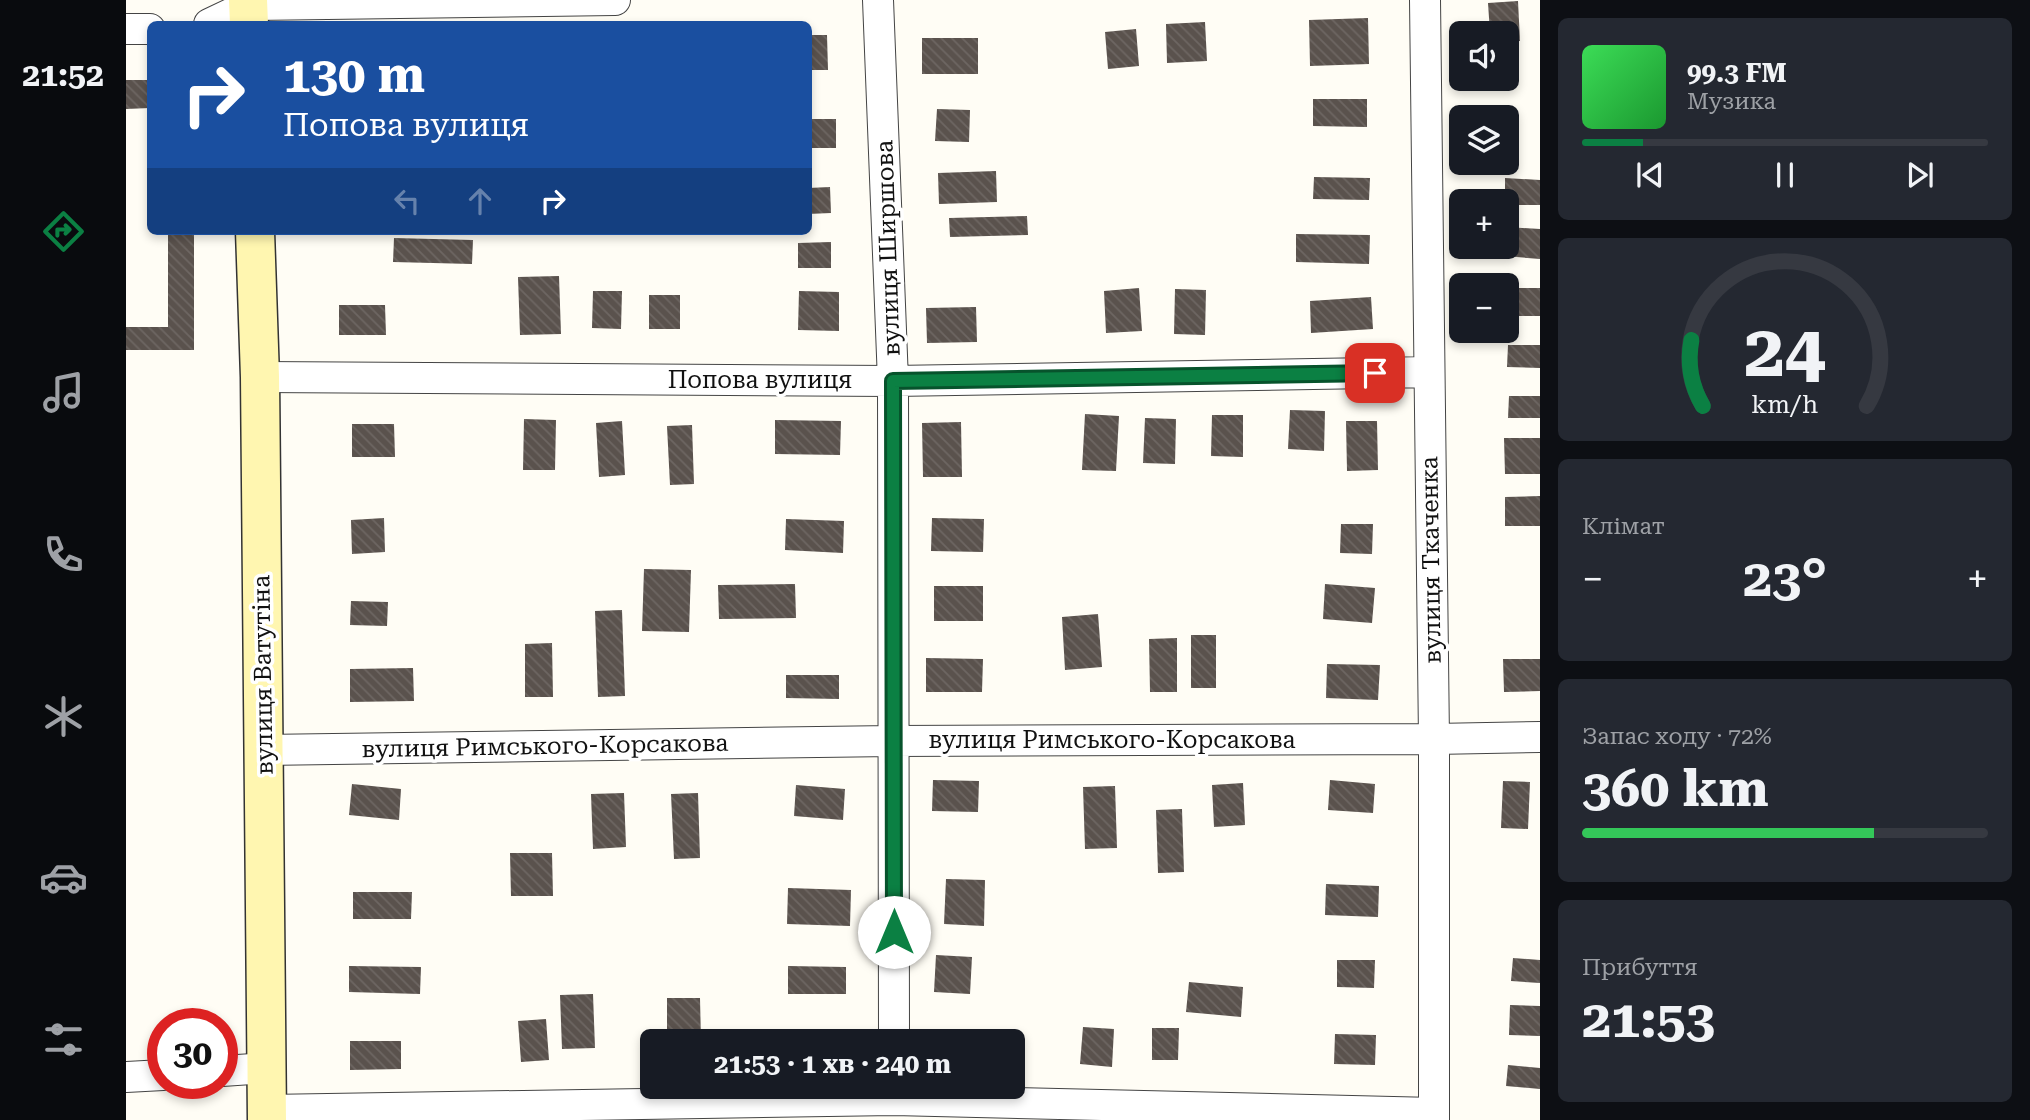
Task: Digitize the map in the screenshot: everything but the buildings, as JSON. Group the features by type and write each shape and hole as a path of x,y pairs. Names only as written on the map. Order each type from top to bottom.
{"street":[{"path":"218,21 249,10 615,0"},
{"name":"вулиця Ширшова","path":"878,0 893,381 894,1029"},
{"name":"вулиця Ткаченка","path":"1425,0 1434,739 1434,1117"},
{"path":"126,29 147,29"},
{"name":"вулиця Ватутіна","path":"255,235 260,377 267,1115"},
{"name":"Попова вулиця","path":"260,377 893,381 1429,372"},
{"name":"вулиця Римського-Корсакова","path":"263,750 892,741 1540,737"},
{"path":"238,1070 267,1068"},
{"path":"126,1077 147,1076"},
{"path":"267,1115 895,1102 1434,1117"}],"route":[{"path":"894,932 893,381 1375,373"}]}
